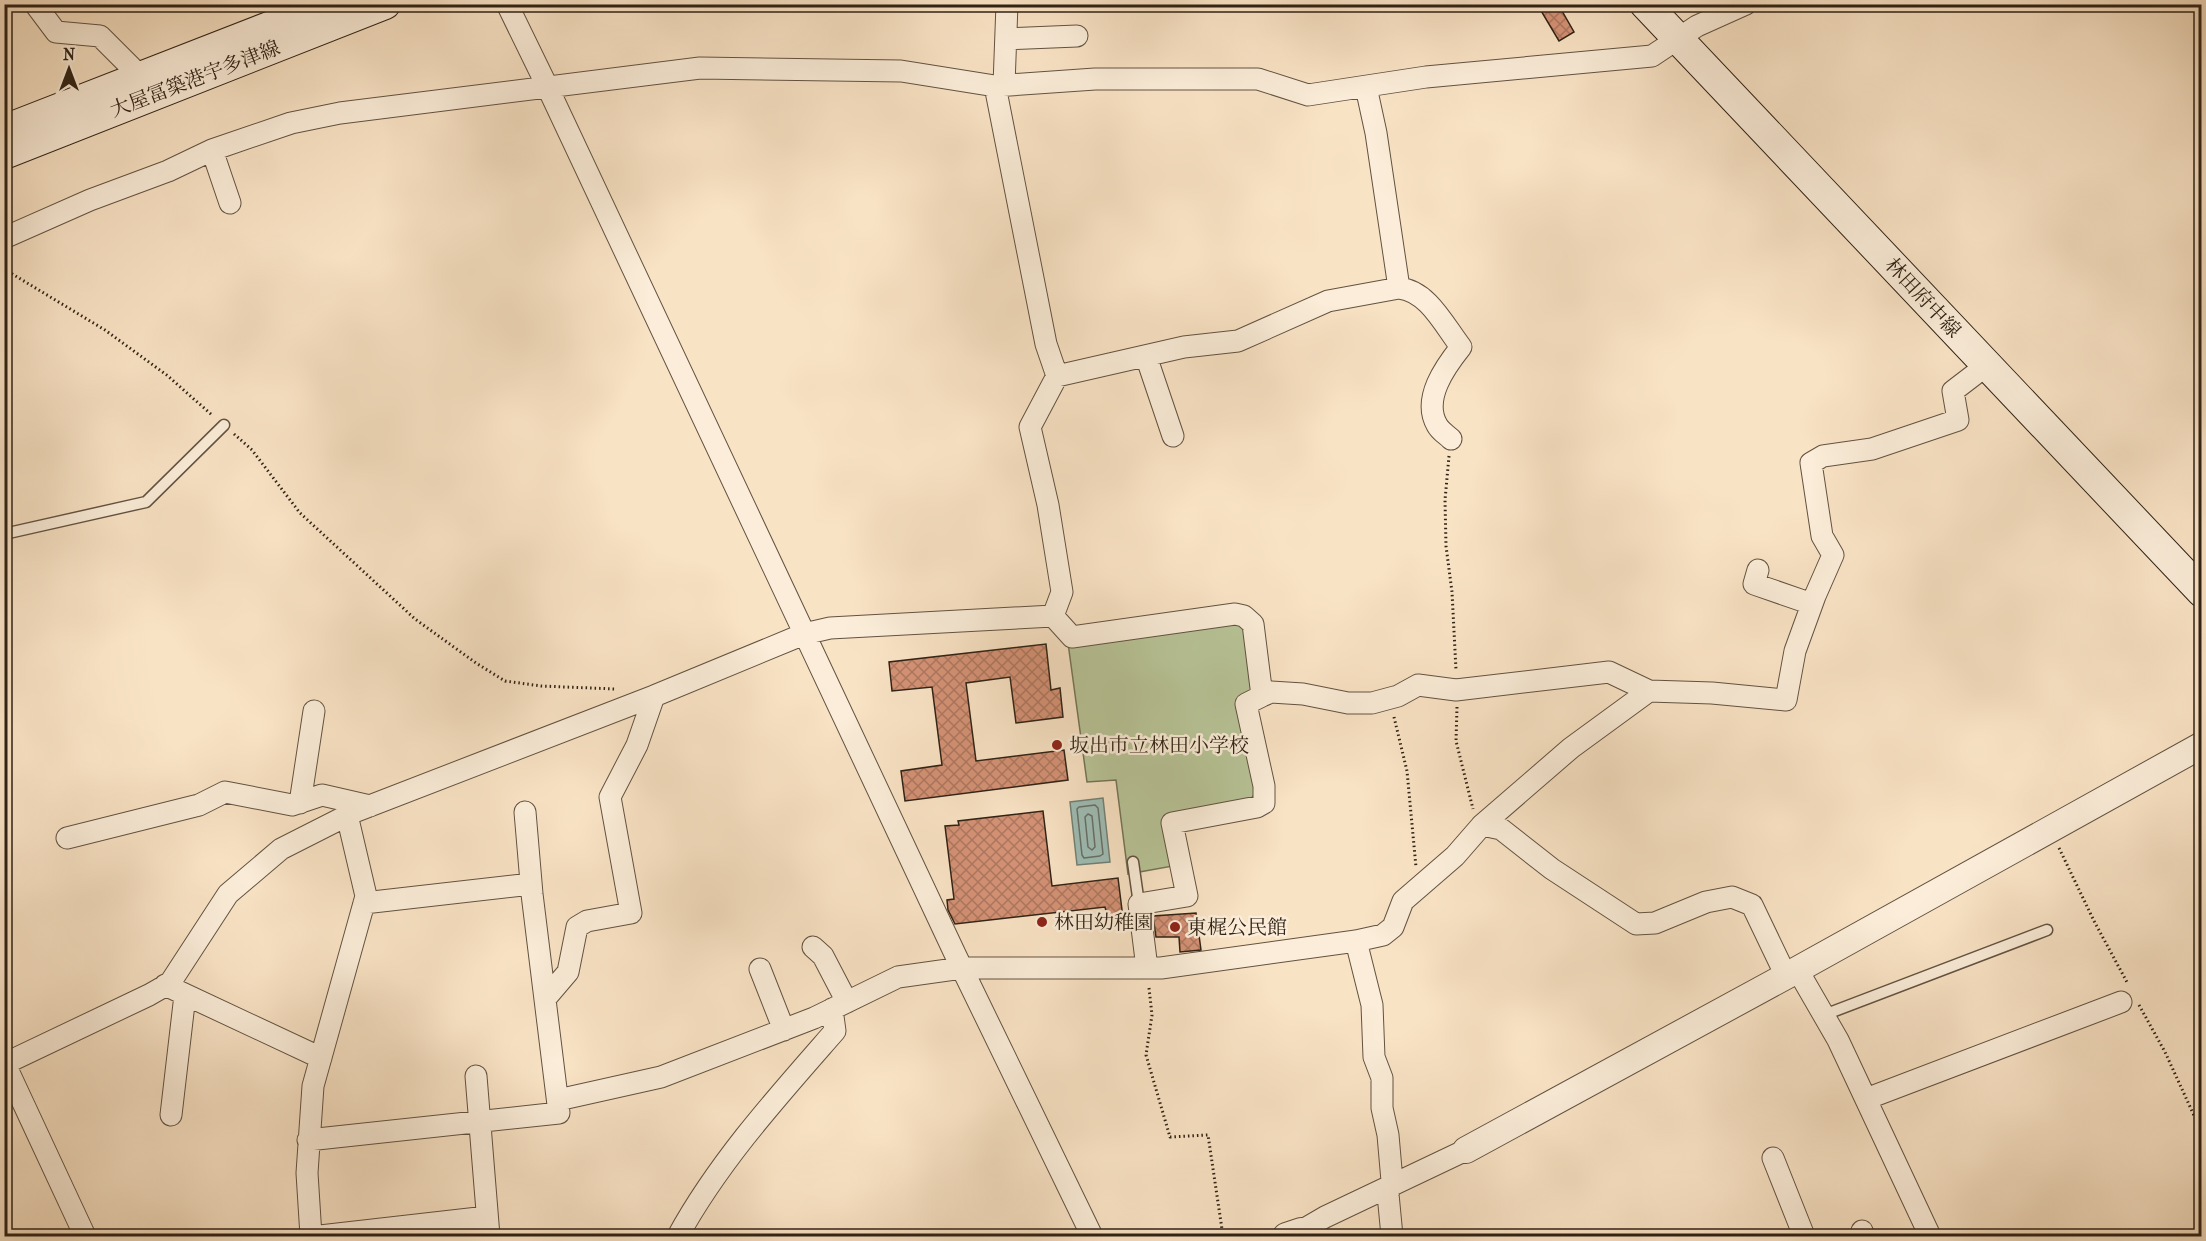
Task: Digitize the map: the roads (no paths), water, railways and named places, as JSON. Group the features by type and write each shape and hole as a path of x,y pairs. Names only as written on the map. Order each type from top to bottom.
{"main road":[{"name":"大屋冨築港宇多津線","path":"4,130 328,4"},
{"name":"大屋冨築港宇多津線","path":"4,154 385,4"},
{"name":"林田府中線","path":"1645,4 2202,592"}],"street":[{"path":"34,4 56,32 100,36 141,77"},
{"path":"507,4 962,968 1092,1236"},
{"path":"1007,4 1006,39 999,86 1043,333 1057,376 1030,427 1048,505 1062,592 1053,615"},
{"path":"4,238 90,200 168,171 213,150 291,123 340,113 700,68 901,70 999,86 1095,79 1258,79 1308,95 1426,77 1652,56 1697,26 1746,4"},
{"path":"1006,39 1077,36"},
{"path":"1366,87 1376,133 1399,288"},
{"path":"213,150 230,203"},
{"path":"1057,376 1184,347 1238,341 1328,301 1399,288 1410,289 1421,295 1461,346 1446,364 1439,379 1432,411 1438,427 1451,439"},
{"path":"1146,356 1173,436"},
{"path":"1147,968 1139,904 1187,896 1172,823 1257,807 1264,802 1264,786 1246,704 1271,692 1303,694 1348,703 1372,703 1394,697 1418,685 1456,690 1609,672 1649,691 1712,693 1786,700 1796,651 1812,604 1833,555 1822,536 1811,463 1823,456 1872,449 1958,420 1953,391 1987,365"},
{"path":"1758,570 1754,584 1812,604"},
{"path":"1053,615 1072,637 1235,614 1244,616 1253,624 1262,696"},
{"path":"85,1236 5,1063 165,986 184,964 228,894 282,849 347,815 654,696 804,634 830,628 1053,615"},
{"path":"558,1100 661,1077 784,1030 898,977 962,968 1161,968 1356,941 1383,935 1393,927 1403,901 1455,856 1482,825 1571,748 1649,691"},
{"path":"545,999 568,972 577,927 587,921 631,913 610,797 637,745 654,696"},
{"path":"300,802 314,711"},
{"path":"1296,1234 1325,1217 1466,1150 1792,973 2202,745"},
{"path":"68,838 199,805 225,792 292,805 322,795 370,806"},
{"path":"308,1140 559,1113 531,884 525,812"},
{"path":"311,1236 307,1173 313,1086 366,896 347,815"},
{"path":"1482,825 1501,829 1551,869 1636,924 1654,924 1706,902 1732,897 1752,905 1792,973 1824,1015 1838,1040 1930,1236"},
{"path":"364,903 531,884"},
{"path":"1356,941 1372,1005 1374,1057 1382,1078 1382,1108 1388,1136 1392,1181 1388,1194 1392,1236"},
{"path":"678,1236 742,1141 836,1031 839,1006 823,956 813,947"},
{"path":"760,969 784,1030"},
{"path":"165,986 321,1058"},
{"path":"171,1115 185,995"},
{"path":"1866,1100 2130,999"},
{"path":"320,1236 488,1227 476,1076"},
{"path":"1773,1158 1804,1236"}],"lane":[{"path":"4,534 146,502 224,425"},
{"path":"1133,862 1139,904"},
{"path":"1824,1015 2047,930"}],"water":[{"path":"1103,798 1110,862 1077,865 1070,802"}],"place":[{"name":"坂出市立林田小学校","path":"1057,745"},
{"name":"林田幼稚園","path":"1042,922"},
{"name":"東梶公民館","path":"1175,927"}]}
